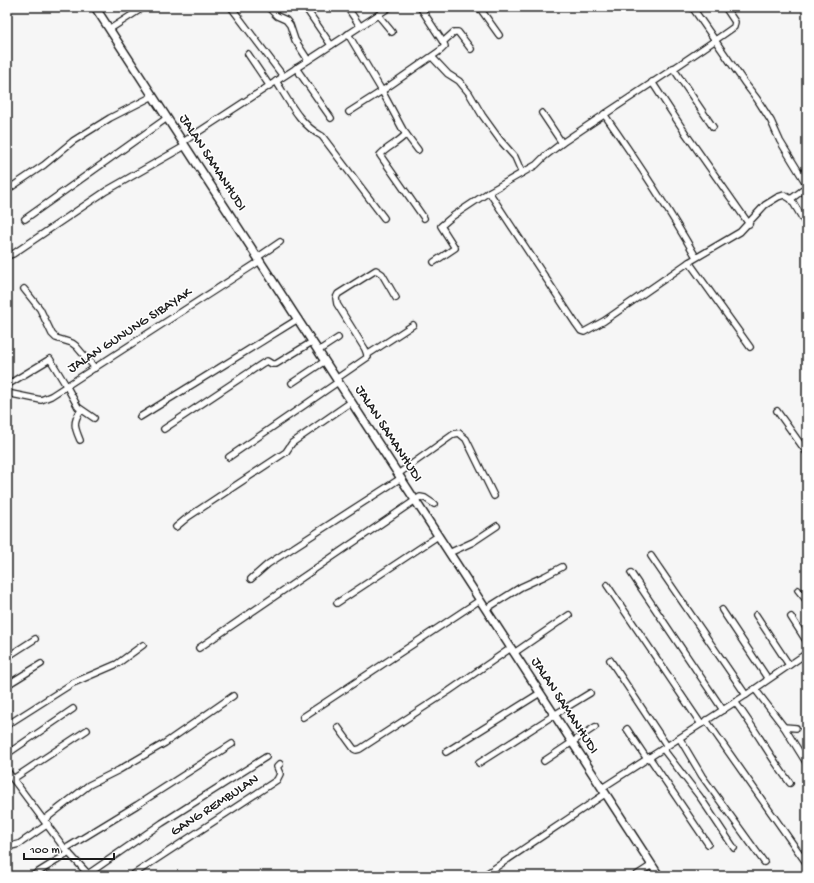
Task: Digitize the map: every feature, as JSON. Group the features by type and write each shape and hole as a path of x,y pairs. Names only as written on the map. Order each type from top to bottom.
{"street":[{"path":"231,7 283,76"},
{"path":"268,7 277,16 286,20 295,40 308,60"},
{"path":"305,7 331,45"},
{"path":"347,7 360,26"},
{"path":"7,256 13,254 106,191 184,144 283,76 390,7"},
{"path":"349,112 444,48 444,42 420,7"},
{"path":"479,7 499,36"},
{"path":"692,7 757,99 771,121 780,142 807,185 791,199"},
{"path":"434,262 455,248 441,226 453,216 489,192 536,165 562,143 734,27 734,20 726,7"},
{"name":"JALAN SAMANHUDI","path":"97,8 659,876"},
{"path":"110,29 141,9"},
{"path":"378,15 392,32"},
{"path":"444,42 454,32 458,32 471,49"},
{"path":"348,34 406,134 418,150"},
{"path":"248,54 269,86"},
{"path":"432,57 448,74 459,81 469,93 500,140 515,157 522,173"},
{"path":"296,68 331,118"},
{"path":"673,68 713,127"},
{"path":"276,81 302,120 313,132 322,136 384,218"},
{"path":"652,82 749,224"},
{"path":"7,190 44,165 73,141 110,118 153,96"},
{"path":"542,113 562,143"},
{"path":"604,114 673,216 696,257"},
{"path":"25,219 167,118"},
{"path":"406,134 400,141 380,155 424,218"},
{"path":"489,192 576,324 581,331 584,332 604,321 696,257 740,232 770,202 784,195 791,199 807,226"},
{"name":"JALAN GUNUNG SIBAYAK","path":"7,393 41,400 51,396 67,387 259,259 280,242"},
{"path":"690,262 750,347"},
{"path":"368,355 337,304 336,298 341,292 376,270 382,274 396,298"},
{"path":"24,289 40,309 52,334 56,338 72,343 76,346 95,368"},
{"path":"140,417 298,319"},
{"path":"229,457 337,380 368,355 412,325"},
{"path":"318,351 338,338"},
{"path":"164,429 263,363 267,361 272,364 276,364 312,342"},
{"path":"7,385 50,359 80,410 87,412 94,418"},
{"path":"292,383 325,361"},
{"path":"176,527 194,513 286,452 292,443 352,402"},
{"path":"80,410 74,423 74,427 80,440"},
{"path":"777,411 807,453"},
{"path":"251,578 268,564 399,476 454,434 459,433 466,439 494,496"},
{"path":"199,648 416,501 423,497 434,504"},
{"path":"449,553 473,542 497,526"},
{"path":"337,603 438,536"},
{"path":"651,556 746,695"},
{"path":"486,609 522,587 562,567"},
{"path":"631,573 723,710"},
{"path":"607,586 703,722 807,864"},
{"path":"798,590 807,601"},
{"path":"303,717 480,600"},
{"path":"722,610 768,679"},
{"path":"338,727 354,749 360,749 569,615"},
{"path":"756,615 789,665"},
{"path":"791,617 807,642"},
{"path":"7,657 35,638"},
{"path":"7,725 73,683 117,664 143,644"},
{"path":"483,876 604,791 648,758 746,695 807,653"},
{"path":"610,660 665,747 734,848"},
{"path":"7,685 41,664"},
{"path":"755,689 784,727 807,764"},
{"path":"446,752 540,693"},
{"path":"480,763 590,693"},
{"path":"7,841 11,846 19,844 89,785 119,770 165,743 234,696"},
{"path":"735,702 757,732 772,759 790,783"},
{"path":"7,754 73,709"},
{"path":"544,761 595,727"},
{"path":"784,727 796,728"},
{"path":"627,729 708,844"},
{"path":"13,778 87,730"},
{"path":"680,738 702,776 764,862"},
{"path":"32,876 67,851 232,744"},
{"path":"7,771 67,851 89,875 162,824 266,757"},
{"name":"GANG REMBULAN","path":"131,876 277,780 280,774 277,768 280,764"},
{"path":"635,876 652,865"}]}
